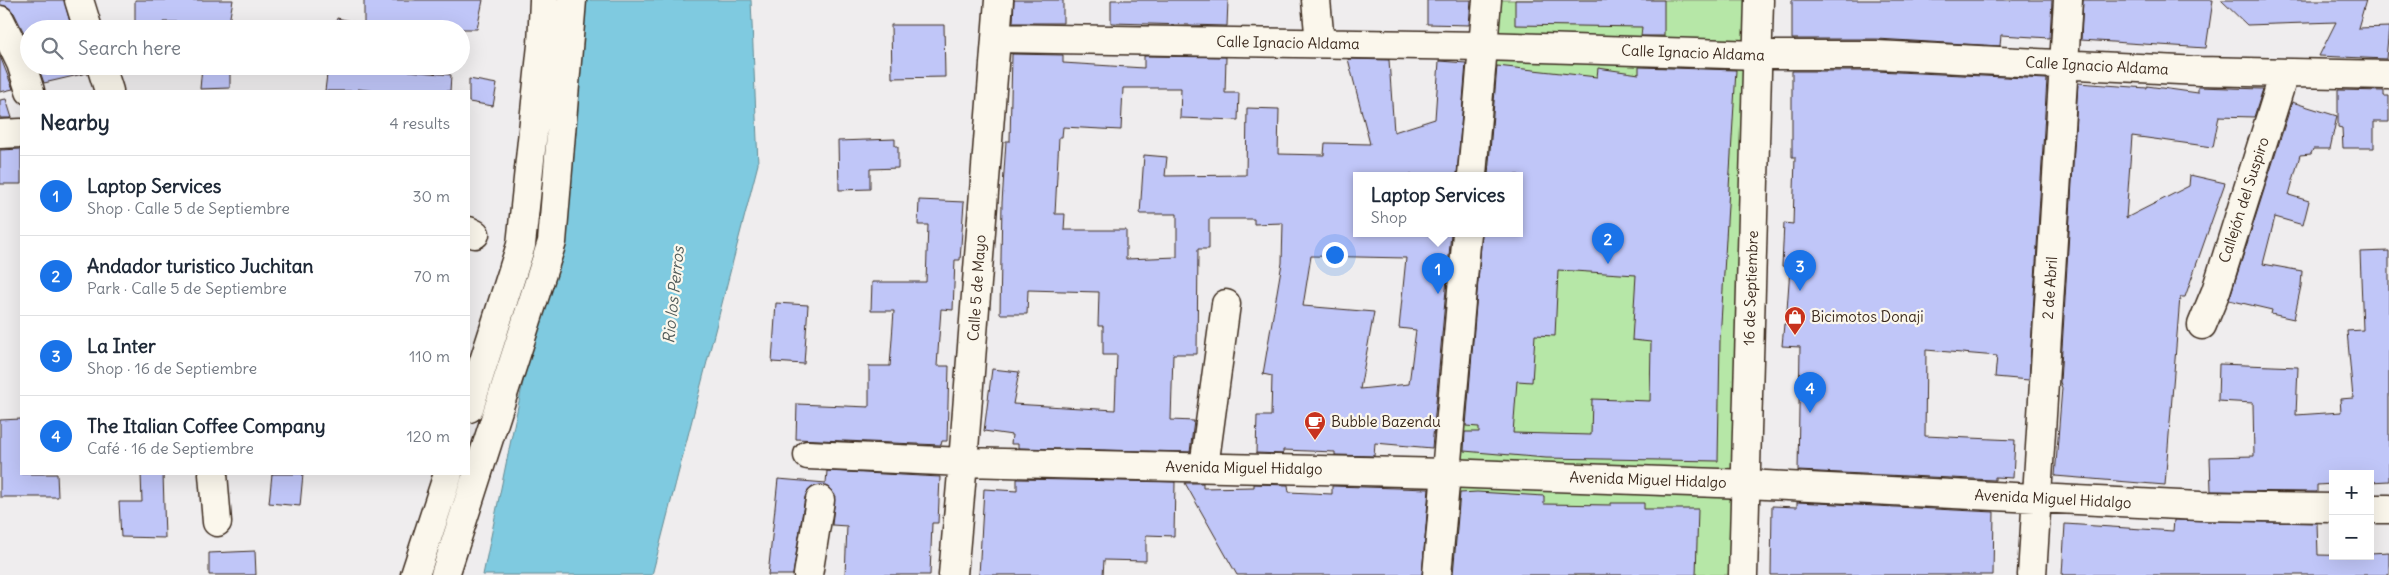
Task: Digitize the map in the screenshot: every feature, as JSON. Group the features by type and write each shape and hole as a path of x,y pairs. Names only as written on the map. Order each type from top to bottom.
{"street":[{"path":"79,0 85,20"},
{"path":"470,405 521,245 542,45 544,0"},
{"path":"445,575 552,242 572,0"},
{"name":"Calle 5 de Mayo","path":"953,575 964,462 999,0"},
{"path":"1316,0 1320,43"},
{"path":"1472,172 1488,0"},
{"name":"16 de Septiembre","path":"1743,575 1759,0"},
{"name":"2 de Abril","path":"2032,575 2068,0"},
{"path":"0,20 20,61"},
{"name":"Calle Ignacio Aldama","path":"996,38 1483,46 1758,55 1876,55 2284,74 2389,75"},
{"name":"Callejón del Suspiro","path":"2202,325 2216,291 2284,74"},
{"path":"25,75 30,90"},
{"path":"104,75 109,90"},
{"path":"0,134 20,133"},
{"path":"1437,575 1467,237"},
{"path":"1204,467 1226,304"},
{"name":"Avenida Miguel Hidalgo","path":"808,456 964,462 1446,473 1746,484 2200,506 2329,508"},
{"path":"213,475 217,522"},
{"path":"415,575 448,475"},
{"path":"808,575 820,500"},
{"path":"2374,509 2389,509"}],"green space":[{"path":"1487,0 1759,0 1743,575 1437,575 1467,237 1523,237 1523,172 1472,172"}],"water":[{"name":"Rio los Perros","path":"572,0 751,0 758,164 652,575 483,575 552,242"}],"building":[{"path":"0,0 64,0 70,20 20,20 20,25 14,13 8,7 0,5"},
{"path":"135,0 233,0 229,20 135,20"},
{"path":"364,0 483,0 477,29 470,29 470,20 364,20"},
{"path":"1014,0 1063,0 1063,23 1013,23"},
{"path":"1111,0 1228,0 1227,26 1111,23"},
{"path":"1427,0 1471,0 1469,25 1427,24"},
{"path":"1515,0 1664,0 1664,36 1641,36 1642,27 1515,25"},
{"path":"1792,0 2052,0 2050,38 2001,35 2000,46 1877,39 1792,39"},
{"path":"2083,0 2213,0 2206,48 2081,40"},
{"path":"2221,0 2366,0 2358,28 2389,27 2386,59 2319,56 2336,22 2247,25"},
{"path":"891,25 944,25 945,77 892,78"},
{"path":"1012,54 1063,55 1063,63 1144,68 1144,56 1226,57 1225,93 1239,93 1238,120 1180,118 1181,88 1123,88 1121,130 1063,127 1062,137 1059,137 1055,214 1065,214 1064,230 1126,230 1126,259 1177,257 1177,214 1140,214 1144,155 1167,157 1165,176 1246,175 1247,108 1279,109 1278,154 1324,155 1325,143 1370,144 1348,59 1389,60 1394,132 1435,119 1439,61 1466,63 1457,172 1353,172 1353,237 1451,237 1432,448 1375,443 1374,456 1335,455 1335,452 1283,450 1283,454 1256,453 1257,416 1271,416 1272,376 1263,374 1282,263 1283,223 1254,224 1254,219 1209,219 1209,249 1198,249 1197,354 1173,354 1171,420 1194,421 1190,452 1018,448 1018,444 1011,444 1012,435 984,431 992,369 1019,372 1013,404 1115,410 1117,355 1103,355 1103,326 1098,326 1099,292 1028,290 1027,314 1000,314 1002,203 1006,141 1010,141","holes":["1311,256 1406,258 1399,328 1416,330 1409,384 1360,389 1374,312 1303,306"]},
{"path":"0,56 13,89 0,92"},
{"path":"1497,66 1597,77 1598,68 1639,74 1639,67 1736,70 1720,340 1718,461 1546,458 1464,451 1465,432 1479,432 1479,427 1466,426 1482,237 1523,237 1523,172 1488,172","holes":["1558,270 1636,275 1632,340 1651,342 1650,401 1592,399 1591,435 1513,433 1517,381 1532,382 1535,335 1555,336"]},
{"path":"1792,71 1876,71 2047,79 2029,380 1995,377 1997,356 1926,350 1925,436 2015,440 2013,478 1995,477 1995,480 1798,471 1800,347 1782,346 1784,324 1786,324 1790,268 1782,266 1784,223 1793,224 1795,157 1792,157"},
{"path":"41,75 78,75 44,83"},
{"path":"201,75 230,75 230,88 200,89"},
{"path":"327,75 451,75 450,90 325,90"},
{"path":"469,79 497,84 493,106 470,102"},
{"path":"2078,83 2147,88 2147,86 2198,93 2198,87 2263,89 2254,117 2219,116 2213,147 2132,136 2126,218 2189,186 2190,175 2225,183 2185,297 2180,297 2165,485 2055,476 2062,388 2060,382"},
{"path":"2338,90 2384,91 2384,96 2389,96 2389,122 2374,122 2374,148 2343,148 2342,128 2338,127"},
{"path":"6,99 12,118 0,118 0,100"},
{"path":"2292,102 2337,116 2330,149 2313,149 2311,154 2300,155 2289,195 2309,201 2303,225 2275,217 2263,264 2302,271 2294,319 2271,314 2272,310 2229,300"},
{"path":"895,139 895,146 898,146 898,168 870,169 870,189 839,190 838,141"},
{"path":"20,149 20,184 0,184 0,150"},
{"path":"919,200 964,202 960,260 955,260 953,310 941,309 937,366 949,366 947,441 942,441 941,445 796,439 797,404 869,407 869,366 890,366 894,311 871,311 872,282 926,282 928,225 918,225"},
{"path":"2389,251 2389,481 2374,482 2374,470 2329,470 2329,484 2317,485 2317,492 2211,491 2210,457 2254,456 2253,403 2218,401 2219,364 2298,367 2296,415 2341,412 2340,399 2353,398 2347,331 2363,330 2360,252"},
{"path":"776,303 808,305 804,364 772,362"},
{"path":"20,419 20,475 57,475 58,497 0,497 0,420"},
{"path":"827,471 940,477 938,523 932,523 930,575 845,575 847,526 832,525 835,495 829,488 822,485 814,486 805,497 793,575 768,575 778,479 826,483"},
{"path":"141,475 163,475 165,538 121,537 119,502 142,502"},
{"path":"272,475 303,475 300,506 269,503"},
{"path":"1017,479 1175,482 1174,536 1146,535 1146,561 1104,560 1103,575 979,575 984,489 1017,491"},
{"path":"1185,483 1203,483 1203,488 1254,487 1254,484 1288,485 1289,492 1332,494 1332,486 1429,489 1422,575 1237,575"},
{"path":"1477,492 1544,496 1544,504 1611,505 1611,503 1644,503 1644,509 1698,509 1696,575 1453,575 1460,493"},
{"path":"1797,502 1994,512 1993,575 1771,575 1772,506 1797,507"},
{"path":"2174,520 2317,523 2318,555 2329,555 2329,560 2374,560 2374,553 2389,552 2389,575 2062,575 2065,524 2173,531"},
{"path":"255,551 256,575 209,575 209,553"}],"place":[{"name":"Andador turistico Juchitan","path":"1608,264"},
{"name":"La Inter","path":"1800,291"},
{"name":"Laptop Services","path":"1438,294"},
{"name":"Bicimotos Donaji","path":"1795,336"},
{"name":"The Italian Coffee Company","path":"1810,413"},
{"name":"Bubble Bazendu","path":"1315,441"}]}
